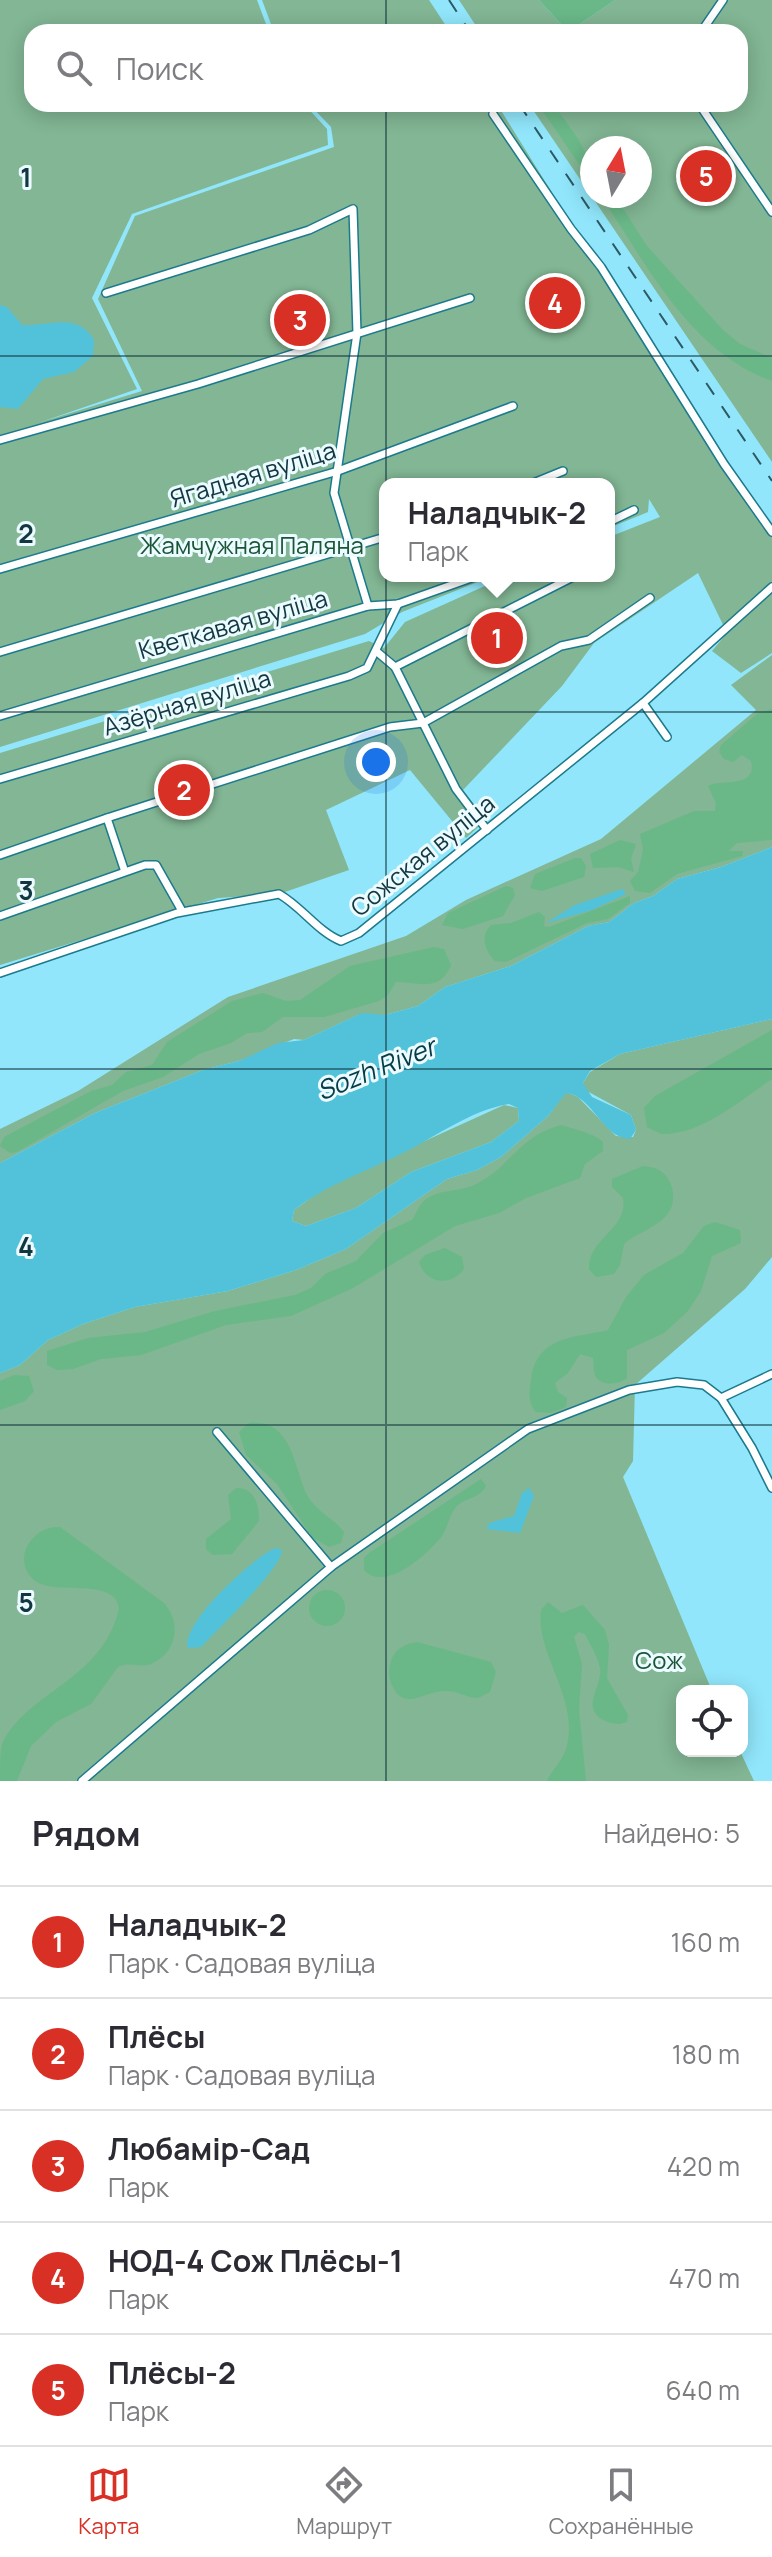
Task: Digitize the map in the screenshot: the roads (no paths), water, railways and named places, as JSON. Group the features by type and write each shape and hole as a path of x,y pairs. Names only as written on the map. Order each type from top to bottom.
{"street":[{"path":"706,24 723,0"},
{"path":"704,112 772,212"},
{"path":"493,114 571,229 601,267 724,464 772,532"},
{"path":"106,293 309,230 353,209 357,333 334,493 348,548 368,606"},
{"path":"0,440 198,384 470,298"},
{"name":"Ягадная вуліца","path":"0,569 338,471 513,406"},
{"path":"546,478 563,471"},
{"path":"615,519 634,510"},
{"path":"0,652 379,539"},
{"name":"Кветкавая вуліца","path":"0,716 368,606 398,604 460,582"},
{"path":"395,667 563,582"},
{"name":"Сожская вуліца","path":"0,973 182,911 279,894 297,904 329,936 341,941 379,919 643,703 772,587"},
{"path":"0,855 390,727 423,723 561,646 589,640 650,598"},
{"path":"398,604 376,651 395,667 456,789 487,830"},
{"name":"Азёрная вуліца","path":"0,779 349,676 367,668 376,651"},
{"path":"643,703 667,737"},
{"path":"107,818 124,869"},
{"path":"0,916 124,869 156,865 182,911"},
{"path":"721,1398 772,1374"},
{"path":"82,1781 331,1567 528,1429 629,1390 677,1382 704,1385 721,1398 772,1488"},
{"path":"217,1432 331,1567"}],"water":[{"path":"0,305 7,307 22,325 61,322 79,326 94,340 93,356 74,372 43,379 18,409 0,407"},
{"name":"Sozh River","path":"772,847 772,1019 620,1054 590,1071 583,1083 592,1097 631,1115 636,1130 630,1139 612,1132 583,1101 566,1093 548,1116 501,1157 477,1170 447,1179 346,1249 296,1270 228,1291 135,1307 83,1324 48,1340 20,1365 0,1373 0,1163 95,1113 203,1070 239,1061 278,1043 304,1040 362,1013 385,1015 418,1006 445,987 511,966 588,926 609,922 634,903 653,896 677,879 721,867","holes":["509,1104 518,1108 519,1121 491,1142 411,1172 356,1208 306,1226 292,1221 294,1210 320,1193 468,1118"]},
{"path":"622,889 626,894 592,910 546,923 575,905"},
{"path":"529,1488 534,1496 520,1533 487,1529 489,1523 514,1516 522,1493"},
{"path":"275,1548 282,1550 279,1559 261,1584 201,1647 188,1648 189,1637 206,1608 251,1564"}],"railway":[{"path":"449,0 465,24"},
{"path":"524,112 772,481"}],"place":[{"name":"Плёсы-2","path":"706,176"},
{"name":"НОД-4 Сож Плёсы-1","path":"555,303"},
{"name":"Любамір-Сад","path":"300,320"},
{"name":"Наладчык-2","path":"497,638"},
{"name":"Плёсы","path":"184,790"}],"park label":[{"name":"Жамчужная Паляна","path":"252,546"},
{"name":"Сож","path":"659,1661"}]}
